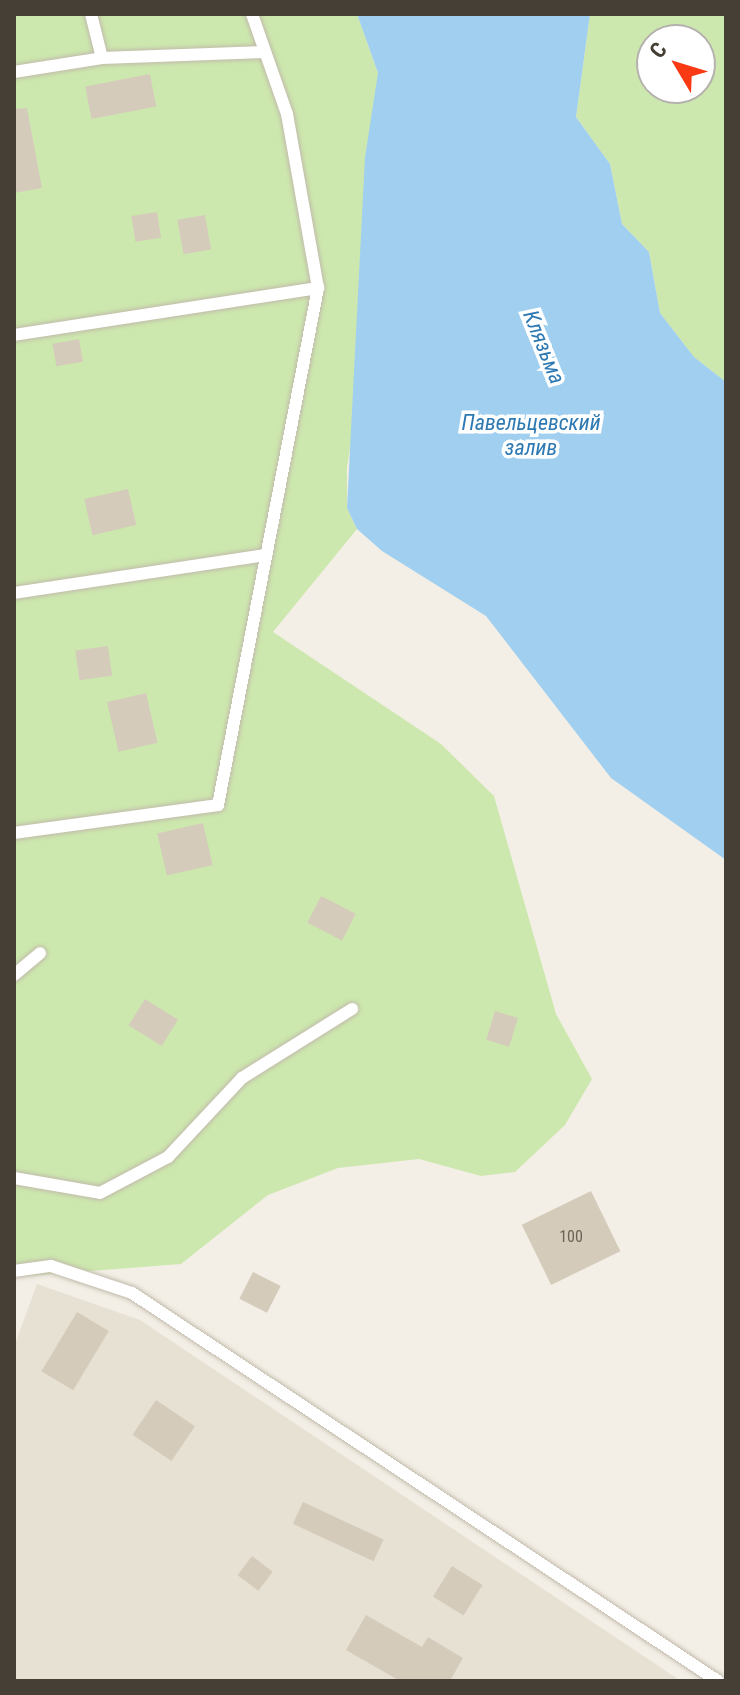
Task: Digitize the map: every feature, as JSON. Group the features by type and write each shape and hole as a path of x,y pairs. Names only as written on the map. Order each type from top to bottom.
{"lane":[{"path":"91,14 102,58"},
{"path":"14,833 218,805 318,288 287,114 252,14"},
{"path":"14,72 102,58 264,52"},
{"path":"14,335 318,288"},
{"path":"14,593 266,555"},
{"path":"14,975 40,953"},
{"path":"14,1178 100,1193 168,1157 242,1078 352,1009"},
{"path":"14,1271 51,1266 132,1293 718,1681"}],"shaded area":[{"path":"37,1284 140,1320 681,1681 14,1681 14,1347"}],"green space":[{"path":"14,14 357,14 378,73 355,420 347,467 347,508 357,529 273,632 441,744 494,796 556,1014 592,1079 565,1125 515,1172 481,1176 419,1159 338,1168 268,1195 181,1264 14,1277"},
{"path":"590,14 726,14 726,382 694,357 660,313 649,252 622,224 610,164 576,117"}],"water":[{"name":"Павельцевский залив","path":"357,14 590,14 576,117 610,164 622,224 649,252 660,313 694,357 726,382 726,860 611,778 486,616 382,551 357,529 347,508 365,157 378,73"}],"building":[{"path":"150,74 156,106 92,119 85,87"},
{"path":"27,108 42,188 14,193 14,109"},
{"path":"157,212 161,238 135,242 131,216"},
{"path":"205,215 211,249 184,254 177,220"},
{"path":"79,339 83,362 56,366 52,344"},
{"path":"128,489 136,525 92,535 84,499"},
{"path":"108,646 112,676 79,680 75,651"},
{"path":"146,693 157,743 118,752 107,702"},
{"path":"203,823 213,865 167,875 157,834"},
{"path":"321,896 356,914 342,940 307,923"},
{"path":"145,999 178,1020 162,1046 129,1025"},
{"path":"495,1011 518,1018 509,1047 486,1040"},
{"path":"591,1191 620,1251 551,1285 522,1225"},
{"path":"253,1272 281,1286 267,1313 239,1299"},
{"path":"77,1312 109,1331 73,1390 41,1371"},
{"path":"156,1400 195,1426 171,1461 133,1435"},
{"path":"303,1502 384,1540 374,1561 293,1524"},
{"path":"252,1556 273,1572 258,1591 238,1575"},
{"path":"452,1566 483,1585 463,1616 433,1597"},
{"path":"366,1615 422,1647 428,1637 463,1658 450,1681 400,1681 346,1650"}],"water label":[{"name":"Клязьма","path":"544,347"}]}
